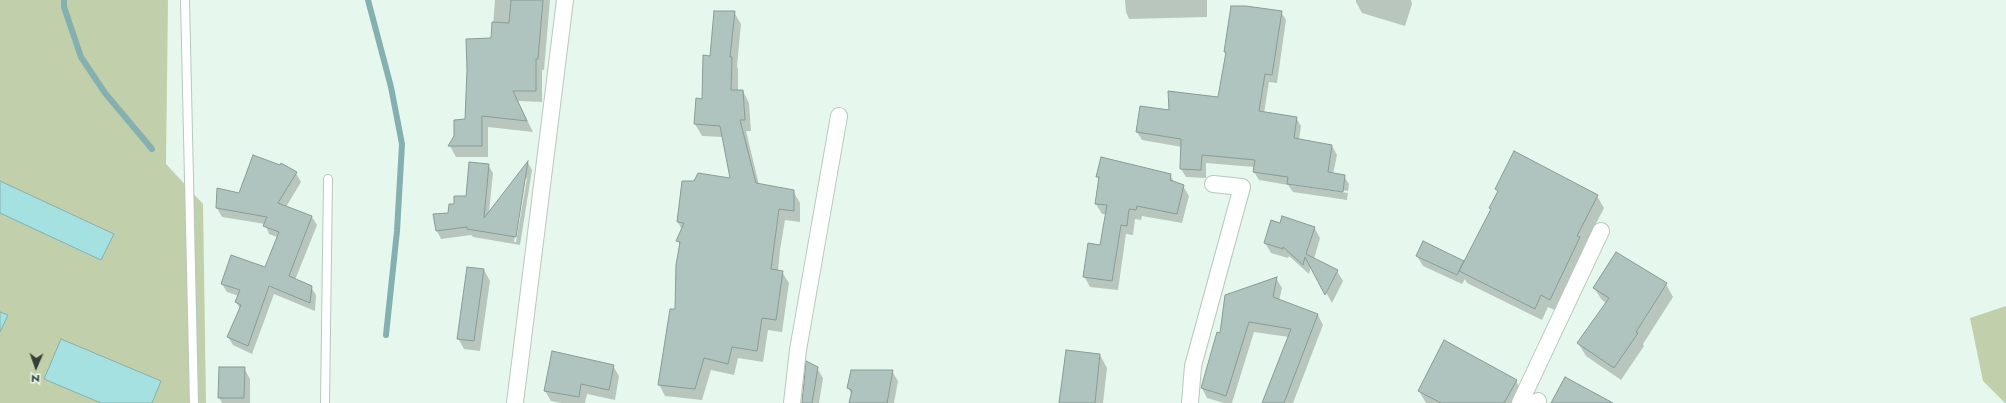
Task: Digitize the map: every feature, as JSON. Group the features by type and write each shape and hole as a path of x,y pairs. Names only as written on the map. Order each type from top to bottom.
{"street":[{"path":"515,403 565,0"},
{"path":"792,403 798,350 839,116"},
{"path":"1190,403 1193,366 1242,188 1213,184"},
{"path":"1520,403 1601,231"}],"lane":[{"path":"185,0 194,403"},
{"path":"325,403 328,179"}],"green space":[{"path":"0,0 168,0 166,164 203,204 206,403 0,403"},
{"path":"2006,306 2005,403 1983,381 1970,318"}],"water":[{"path":"0,181 114,234 101,260 0,213"},
{"path":"0,312 8,315 0,332"},
{"path":"61,339 161,381 152,403 101,403 44,379"}],"building":[{"path":"511,0 543,0 538,59 536,59 536,91 513,91 527,121 482,116 482,146 448,146 454,136 454,120 465,119 467,70 466,39 491,38 492,22 509,23"},
{"path":"1231,6 1246,6 1282,11 1272,75 1265,74 1259,111 1297,117 1294,138 1332,145 1328,172 1345,175 1343,192 1287,184 1288,177 1253,172 1255,160 1202,155 1201,170 1180,169 1181,139 1136,132 1140,106 1169,110 1168,91 1218,97 1226,52 1224,52"},
{"path":"714,11 735,11 730,57 732,57 731,90 743,90 745,120 740,120 756,183 794,190 794,211 779,209 771,269 783,271 776,320 762,318 757,351 732,347 728,364 704,358 695,389 658,385 670,309 675,309 676,265 680,242 676,241 684,223 677,222 682,181 694,181 698,173 730,178 720,126 694,124 696,98 702,99 703,55 710,56"},
{"path":"1514,151 1598,195 1577,236 1580,237 1550,300 1541,295 1535,309 1459,271 1491,209 1489,208 1498,191 1495,189"},
{"path":"253,155 280,165 281,163 297,172 278,203 312,216 289,276 312,286 310,303 269,286 248,346 227,337 241,305 235,302 240,290 221,284 231,255 265,267 279,232 263,226 267,217 216,208 217,188 239,193"},
{"path":"1101,157 1171,174 1170,180 1184,185 1177,214 1137,206 1136,210 1129,209 1127,226 1121,225 1112,281 1083,277 1088,243 1100,245 1107,205 1095,204 1099,177 1096,177"},
{"path":"528,161 516,237 467,229 467,227 436,231 433,214 448,213 449,204 454,204 454,196 466,196 469,162 489,164 484,218"},
{"path":"1282,216 1315,227 1306,254 1338,270 1325,295 1305,257 1303,265 1283,247 1283,249 1264,243 1271,220 1280,223"},
{"path":"1423,241 1464,261 1457,275 1416,256"},
{"path":"1616,252 1667,283 1636,332 1638,333 1614,368 1577,343 1609,298 1593,288"},
{"path":"467,267 484,269 474,341 457,339"},
{"path":"1277,277 1273,297 1318,314 1284,403 1262,403 1291,329 1249,322 1226,396 1201,388 1217,332 1220,333 1225,295"},
{"path":"1444,340 1517,380 1504,403 1441,403 1418,391"},
{"path":"1066,350 1100,354 1095,403 1059,403"},
{"path":"552,351 614,365 609,390 581,384 579,397 544,391"},
{"path":"806,361 818,367 812,403 802,403"},
{"path":"219,367 245,367 244,398 218,398"},
{"path":"851,370 893,370 887,403 849,403 852,390 847,388"},
{"path":"1565,377 1613,403 1551,403"}],"waterway":[{"path":"64,0 64,7 81,57 105,93 152,149"},
{"path":"368,0 391,87 402,144 397,231 386,335"}]}
